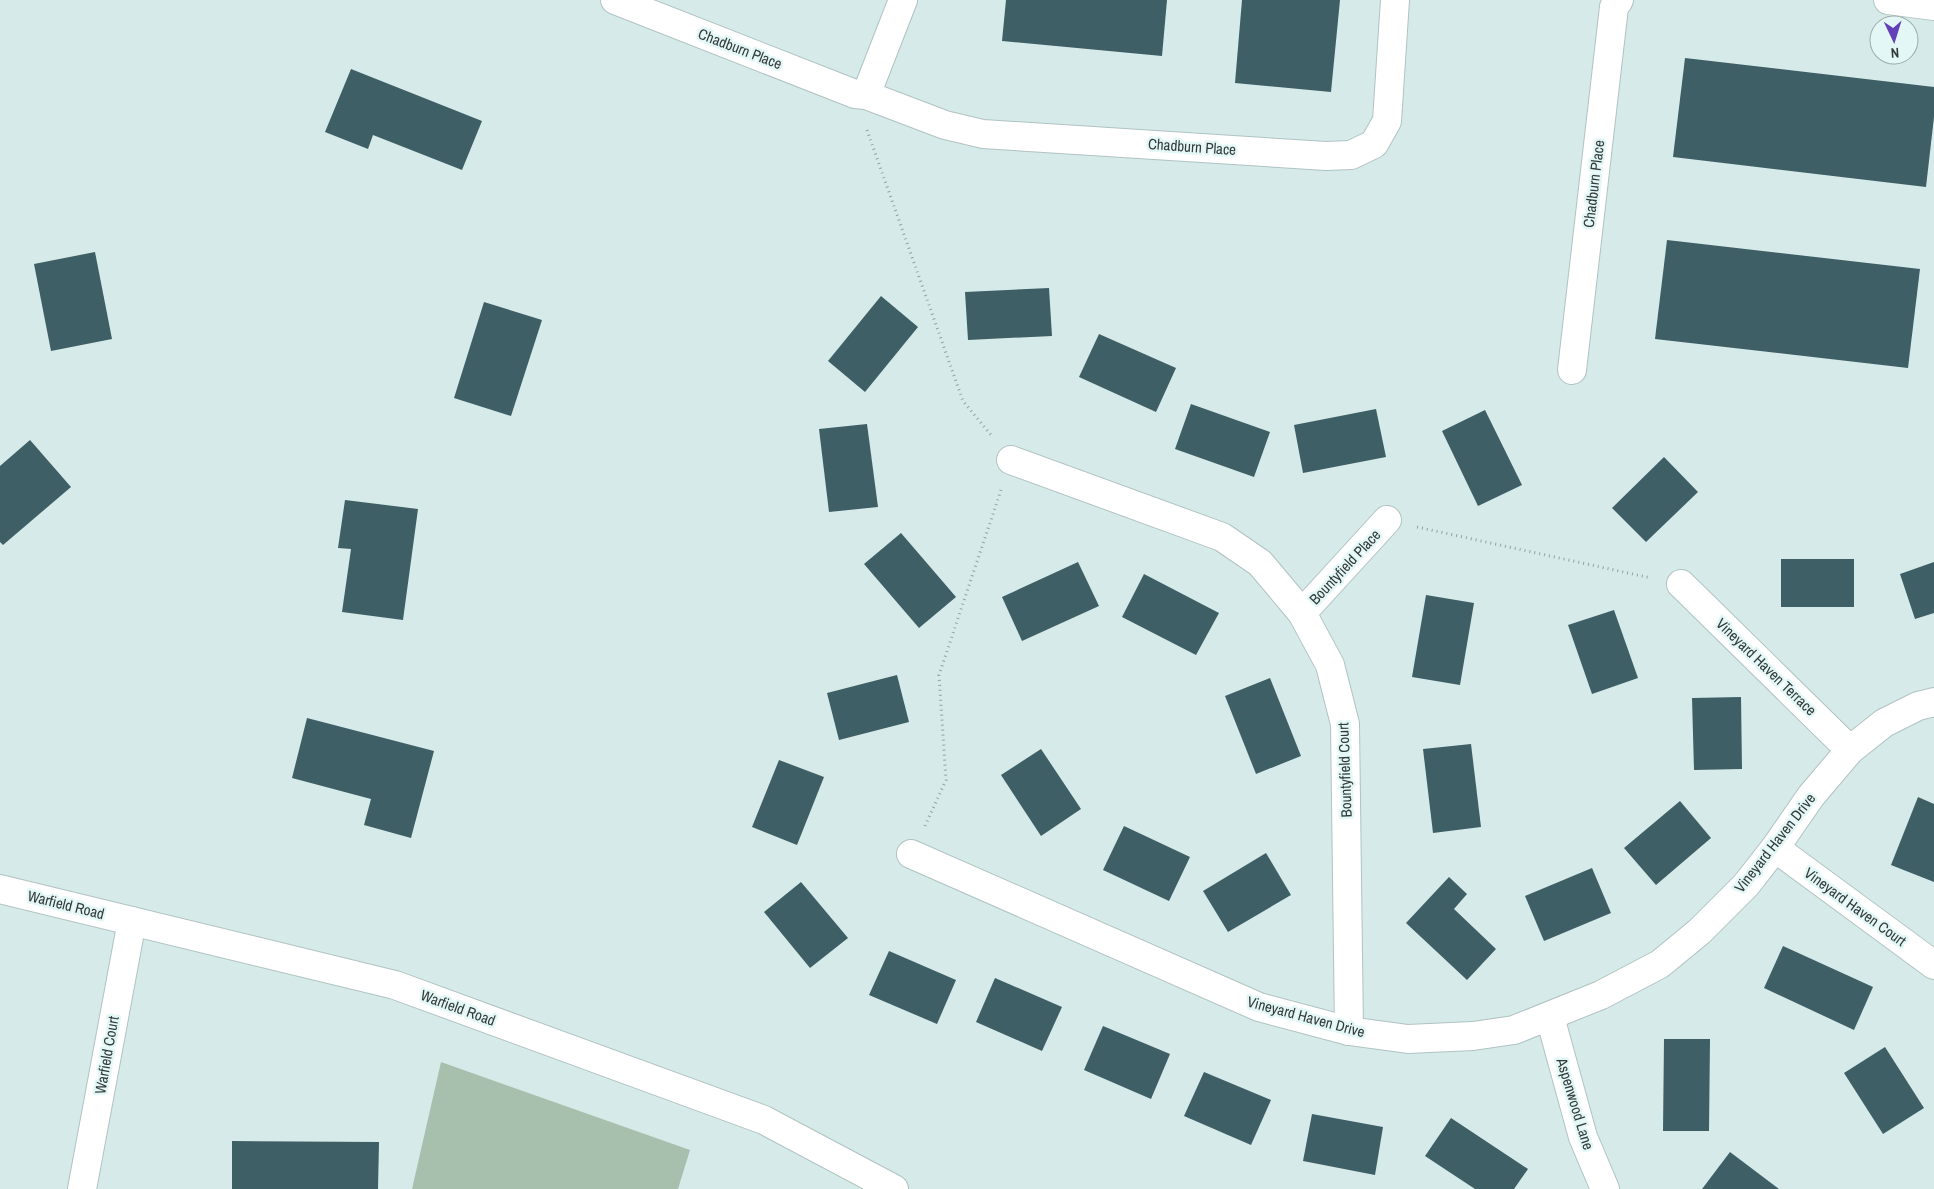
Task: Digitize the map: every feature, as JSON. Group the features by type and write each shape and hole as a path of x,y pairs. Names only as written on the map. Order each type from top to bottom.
{"street":[{"name":"Chadburn Place","path":"615,0 945,125 983,134 1326,156 1351,155 1374,144 1387,121 1395,0"},
{"path":"860,94 903,0"},
{"name":"Chadburn Place","path":"1572,370 1614,7 1619,0"},
{"path":"1888,0 1934,6"},
{"name":"Bountyfield Court","path":"1011,460 1222,537 1260,563 1302,613 1330,665 1345,724 1349,1031"},
{"name":"Bountyfield Place","path":"1302,613 1388,520"},
{"name":"Vineyard Haven Terrace","path":"1681,584 1850,750"},
{"name":"Vineyard Haven Drive","path":"911,854 1258,1007 1349,1031 1408,1039 1473,1036 1514,1030 1601,995 1660,964 1700,930 1746,885 1775,848 1811,796 1850,750 1884,723 1918,706 1934,702"},
{"name":"Vineyard Haven Court","path":"1775,848 1934,964"},
{"name":"Warfield Road","path":"0,889 395,985 764,1120 894,1189"},
{"name":"Warfield Court","path":"82,1189 132,921"},
{"name":"Aspenwood Lane","path":"1550,1017 1583,1138 1605,1189"}],"path":[{"path":"860,94 963,401 1011,460 939,675 946,780 911,854"},
{"path":"1388,520 1681,584"}],"green space":[{"path":"441,1062 690,1150 678,1189 412,1189"}],"building":[{"path":"1006,0 1167,0 1162,56 1002,41"},
{"path":"1242,0 1340,0 1331,92 1235,83"},
{"path":"1685,58 1934,87 1934,117 1926,187 1673,157"},
{"path":"351,69 482,121 462,170 373,135 368,149 325,132"},
{"path":"1667,240 1920,269 1908,368 1655,339"},
{"path":"95,252 112,339 51,351 34,264"},
{"path":"1049,288 1052,336 968,340 965,292"},
{"path":"881,296 918,327 865,392 828,361"},
{"path":"484,302 542,320 511,416 454,398"},
{"path":"1099,334 1176,368 1156,412 1079,377"},
{"path":"1191,404 1270,432 1254,477 1175,449"},
{"path":"1376,409 1386,457 1303,473 1294,425"},
{"path":"1485,410 1522,485 1478,506 1442,431"},
{"path":"867,424 878,507 829,512 819,429"},
{"path":"30,440 71,487 3,545 0,542 0,466"},
{"path":"1664,457 1698,492 1646,542 1612,508"},
{"path":"345,500 418,509 403,620 342,612 351,549 338,548"},
{"path":"901,533 956,597 919,628 864,564"},
{"path":"1781,559 1854,559 1854,607 1781,607"},
{"path":"1078,562 1099,606 1022,641 1002,597"},
{"path":"1934,562 1934,613 1915,619 1900,574"},
{"path":"1144,574 1219,613 1196,655 1122,617"},
{"path":"1426,595 1474,603 1460,685 1412,677"},
{"path":"1614,610 1638,678 1592,694 1568,625"},
{"path":"897,675 909,722 839,740 827,693"},
{"path":"1270,678 1301,756 1256,774 1225,696"},
{"path":"1741,697 1742,769 1694,770 1692,698"},
{"path":"307,718 434,751 411,838 364,825 371,799 292,778"},
{"path":"1471,744 1481,827 1433,833 1423,749"},
{"path":"1041,749 1081,809 1041,836 1001,775"},
{"path":"779,760 824,777 797,845 752,827"},
{"path":"1918,797 1934,804 1934,882 1891,865"},
{"path":"1680,801 1711,838 1656,885 1624,848"},
{"path":"1124,826 1190,857 1169,901 1103,870"},
{"path":"1266,853 1291,895 1228,932 1203,891"},
{"path":"1592,868 1611,913 1544,941 1525,896"},
{"path":"1449,877 1467,894 1454,909 1496,949 1467,980 1406,923"},
{"path":"801,882 848,938 810,968 764,912"},
{"path":"1783,946 1873,987 1854,1030 1764,988"},
{"path":"889,951 956,980 937,1024 869,995"},
{"path":"995,978 1062,1007 1042,1051 976,1022"},
{"path":"1103,1026 1170,1054 1151,1099 1084,1070"},
{"path":"1664,1039 1710,1039 1709,1131 1663,1131"},
{"path":"1885,1047 1924,1108 1883,1134 1844,1073"},
{"path":"1204,1072 1271,1100 1251,1145 1184,1116"},
{"path":"1312,1114 1383,1127 1375,1175 1303,1161"},
{"path":"1451,1118 1528,1169 1514,1189 1475,1189 1425,1156"},
{"path":"232,1141 379,1142 378,1189 232,1189"},
{"path":"1730,1152 1779,1189 1702,1189"}]}
